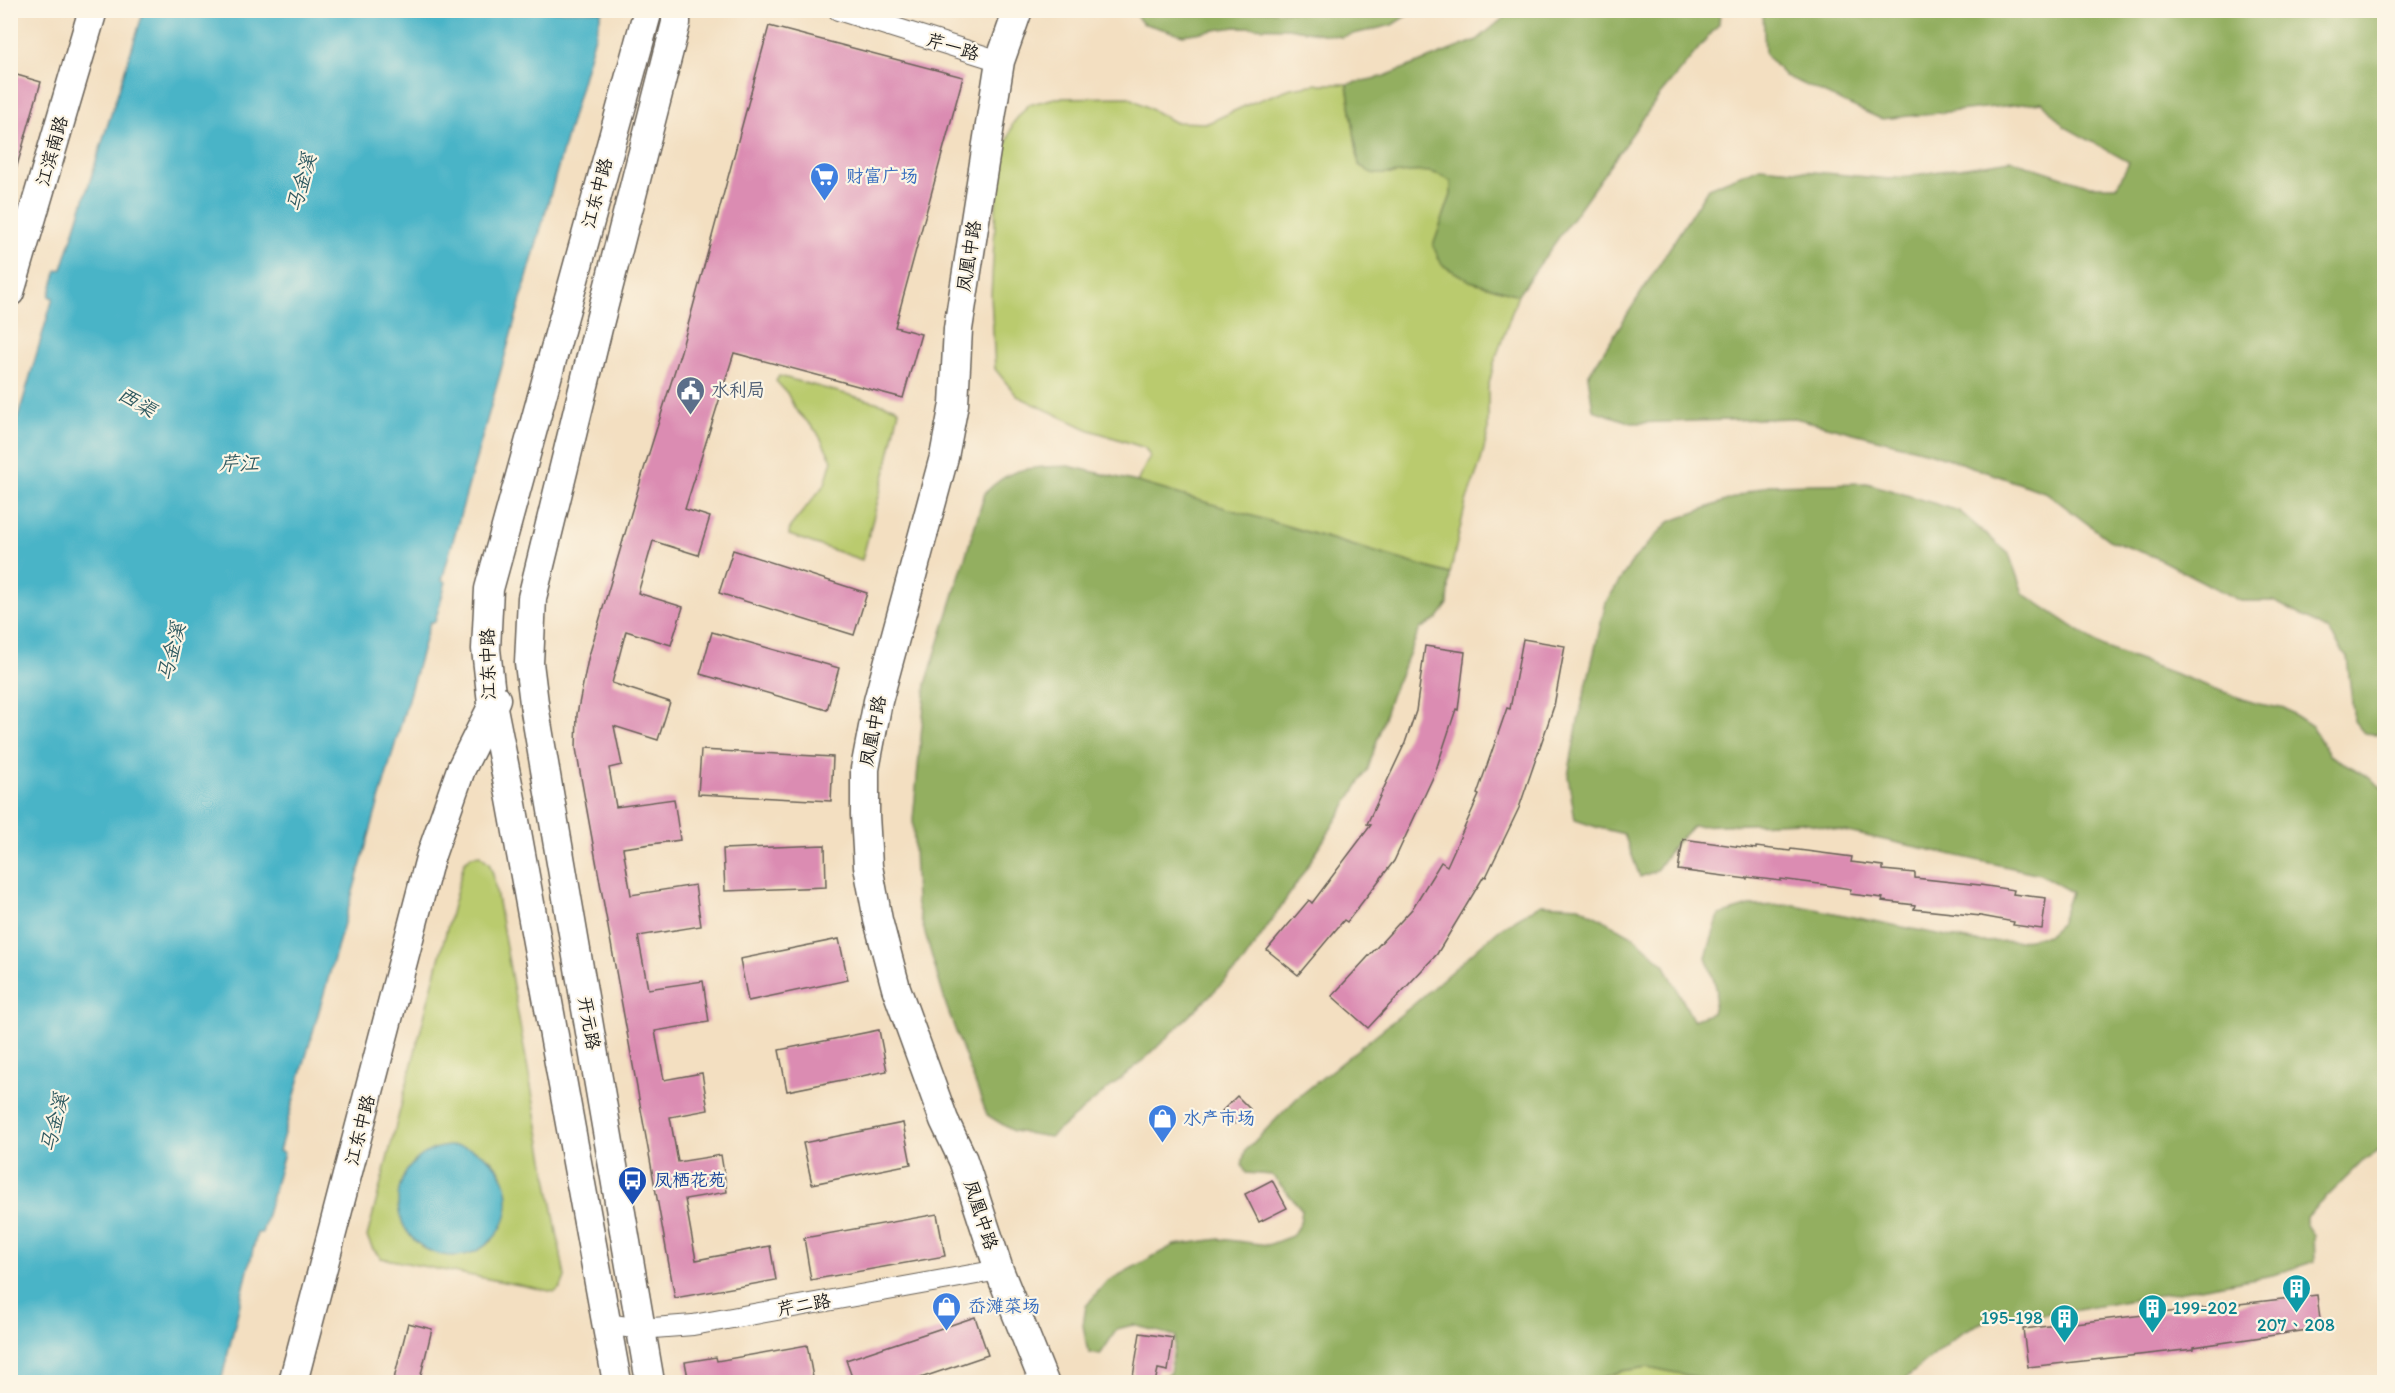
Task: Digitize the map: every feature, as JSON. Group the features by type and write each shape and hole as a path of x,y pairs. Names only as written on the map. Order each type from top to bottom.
{"main road":[{"name":"江滨南路","path":"10,292 93,10"},
{"name":"江东中路","path":"294,1383 430,858 460,769 492,703 486,649 489,589 648,10"},
{"name":"江东中路","path":"529,663 532,598 600,316 676,23 676,10"},
{"name":"凤凰中路","path":"1018,10 1000,61 958,329 954,404 945,457 890,654 877,780 877,836 891,926 909,990 956,1118 963,1160 999,1270 1044,1383"},
{"path":"492,703 529,663"},
{"name":"开元路","path":"529,663 535,711 650,1383"},
{"name":"开元路","path":"492,703 616,1383"}],"street":[{"name":"芹一路","path":"838,10 1000,61"},
{"name":"芹二路","path":"607,1324 640,1329 693,1325 999,1270"}],"green space":[{"path":"1513,10 1720,11 1719,24 1659,96 1518,295 1470,281 1442,265 1433,246 1451,195 1451,182 1442,176 1424,171 1374,174 1359,165 1347,84 1382,77 1477,40"},
{"path":"1133,11 1414,11 1392,25 1341,37 1288,28 1235,27 1183,35 1142,23"},
{"path":"1763,11 2384,11 2384,735 2364,733 2354,721 2347,657 2328,630 2274,601 2240,601 2155,557 2109,540 2047,493 1932,453 1795,418 1632,423 1593,410 1588,376 1708,188 1760,167 1889,179 2011,160 2090,186 2117,186 2129,162 2065,127 2042,102 1881,119 1785,76 1765,54"},
{"path":"1318,84 1347,84 1359,165 1406,172 1431,171 1441,174 1451,182 1451,195 1444,214 1470,281 1518,295 1494,363 1488,388 1488,432 1481,461 1466,502 1450,574 1137,482 1150,456 1145,448 1087,429 1017,396 995,369 991,296 998,170 1013,123 1028,105 1055,98 1129,97 1174,122 1208,123 1291,88"},
{"path":"779,376 899,410 862,560 789,535 790,527 825,484 832,460 817,432 795,409 787,393 776,381"},
{"path":"1068,466 1137,482 1450,574 1448,604 1437,619 1420,629 1391,696 1368,769 1295,886 1242,964 1148,1056 1050,1137 1013,1131 987,1115 946,1005 916,902 913,819 926,684 985,493 1004,477 1013,473 1033,468"},
{"path":"1867,483 1959,511 2009,554 2023,593 2103,647 2254,703 2286,709 2312,726 2329,755 2364,774 2384,789 2384,1148 2365,1159 2307,1217 2307,1225 2314,1235 2315,1261 2273,1275 2060,1313 1997,1316 1964,1331 1901,1382 1708,1382 1705,1379 1648,1367 1622,1371 1588,1382 1159,1382 1162,1376 1170,1373 1176,1336 1133,1325 1117,1329 1100,1355 1090,1353 1083,1325 1086,1306 1106,1282 1174,1245 1220,1239 1268,1245 1292,1236 1300,1223 1302,1210 1272,1175 1246,1173 1242,1165 1245,1151 1297,1098 1413,1005 1498,930 1541,904 1579,906 1634,937 1664,964 1693,1020 1712,1013 1717,990 1706,957 1719,915 1749,906 1795,905 1976,942 2019,941 2048,935 2060,924 2071,892 2040,874 1802,822 1693,826 1673,846 1656,871 1640,877 1624,834 1575,820 1568,776 1578,721 1606,602 1633,560 1669,522 1768,485"},
{"path":"480,855 489,863 493,874 565,1277 561,1287 555,1292 381,1258 367,1237 464,863 471,856","holes":["476,1151 491,1160 502,1174 492,1241 474,1251 458,1256 449,1256 421,1247"]},
{"path":"1648,1367 1706,1379 1708,1382 1588,1382 1622,1371"}],"water":[{"name":"芹江","path":"144,10 602,11 442,580 446,582 435,622 430,622 279,1151 284,1153 262,1233 257,1233 221,1382 11,1382 11,441 53,298 49,296 57,270 62,269"},
{"path":"453,1146 474,1150 492,1162 504,1180 508,1201 504,1222 492,1240 474,1252 453,1256 432,1252 414,1240 402,1222 398,1201 402,1180 414,1162 432,1150"}],"building":[{"path":"769,26 963,77 895,327 921,334 903,398 734,353 685,509 710,517 698,555 653,541 638,593 683,607 671,645 626,631 612,683 670,702 658,740 614,726 622,765 609,768 616,807 674,799 680,840 623,848 631,895 695,885 701,926 638,936 648,989 703,981 709,1022 655,1031 664,1080 702,1073 708,1110 670,1117 678,1162 721,1155 727,1192 685,1199 696,1260 770,1246 776,1280 675,1298 580,772 576,748 577,714 588,659 681,351"},
{"path":"10,73 41,82 15,173 10,172"},
{"path":"733,550 867,593 854,635 719,593"},
{"path":"712,632 839,668 827,710 700,674"},
{"path":"1523,639 1565,646 1554,706 1519,808 1486,877 1484,876 1437,954 1368,1028 1332,996 1412,909 1441,862 1447,866 1479,795 1477,794 1507,708 1510,709"},
{"path":"1425,646 1465,652 1458,710 1456,709 1435,773 1394,861 1347,922 1344,920 1298,975 1267,950 1309,900 1312,903 1371,825 1367,824 1405,743 1416,711"},
{"path":"701,750 833,757 831,801 698,794"},
{"path":"1683,839 1756,849 1756,847 1790,851 1791,849 1852,857 1851,862 1883,866 1883,870 1915,873 1915,878 2014,890 2013,894 2046,898 2042,929 2013,925 2014,922 1981,916 1914,909 1915,905 1850,894 1851,889 1781,879 1781,881 1747,877 1747,879 1678,870"},
{"path":"825,845 826,887 725,891 723,849"},
{"path":"839,939 848,980 748,1001 740,959"},
{"path":"879,1030 887,1071 787,1091 779,1050"},
{"path":"1237,1096 1250,1109 1235,1124 1222,1111"},
{"path":"903,1123 911,1164 812,1184 803,1143"},
{"path":"1272,1180 1287,1208 1259,1222 1245,1194"},
{"path":"937,1214 945,1256 811,1280 804,1238"},
{"path":"2317,1295 2321,1328 2194,1347 2194,1349 2028,1367 2023,1329"},
{"name":"岙滩菜场","path":"975,1317 988,1355 906,1383 854,1383 846,1360"},
{"path":"408,1323 432,1329 419,1383 393,1383"},
{"path":"1140,1333 1173,1338 1168,1371 1158,1369 1155,1383 1132,1383"},
{"path":"807,1345 814,1383 689,1383 685,1362 716,1357 717,1361"}],"place":[{"name":"财富广场","path":"825,202"},
{"name":"水利局","path":"690,416"},
{"name":"水产市场","path":"1162,1144"},
{"name":"凤栖花苑","path":"633,1206"},
{"name":"207、208","path":"2296,1314"},
{"name":"岙滩菜场","path":"947,1332"},
{"name":"199-202","path":"2152,1334"},
{"name":"195-198","path":"2064,1344"}],"water label":[{"name":"马金溪","path":"301,183"},
{"name":"西渠","path":"137,402"},
{"name":"马金溪","path":"171,652"},
{"name":"马金溪","path":"54,1123"}]}
